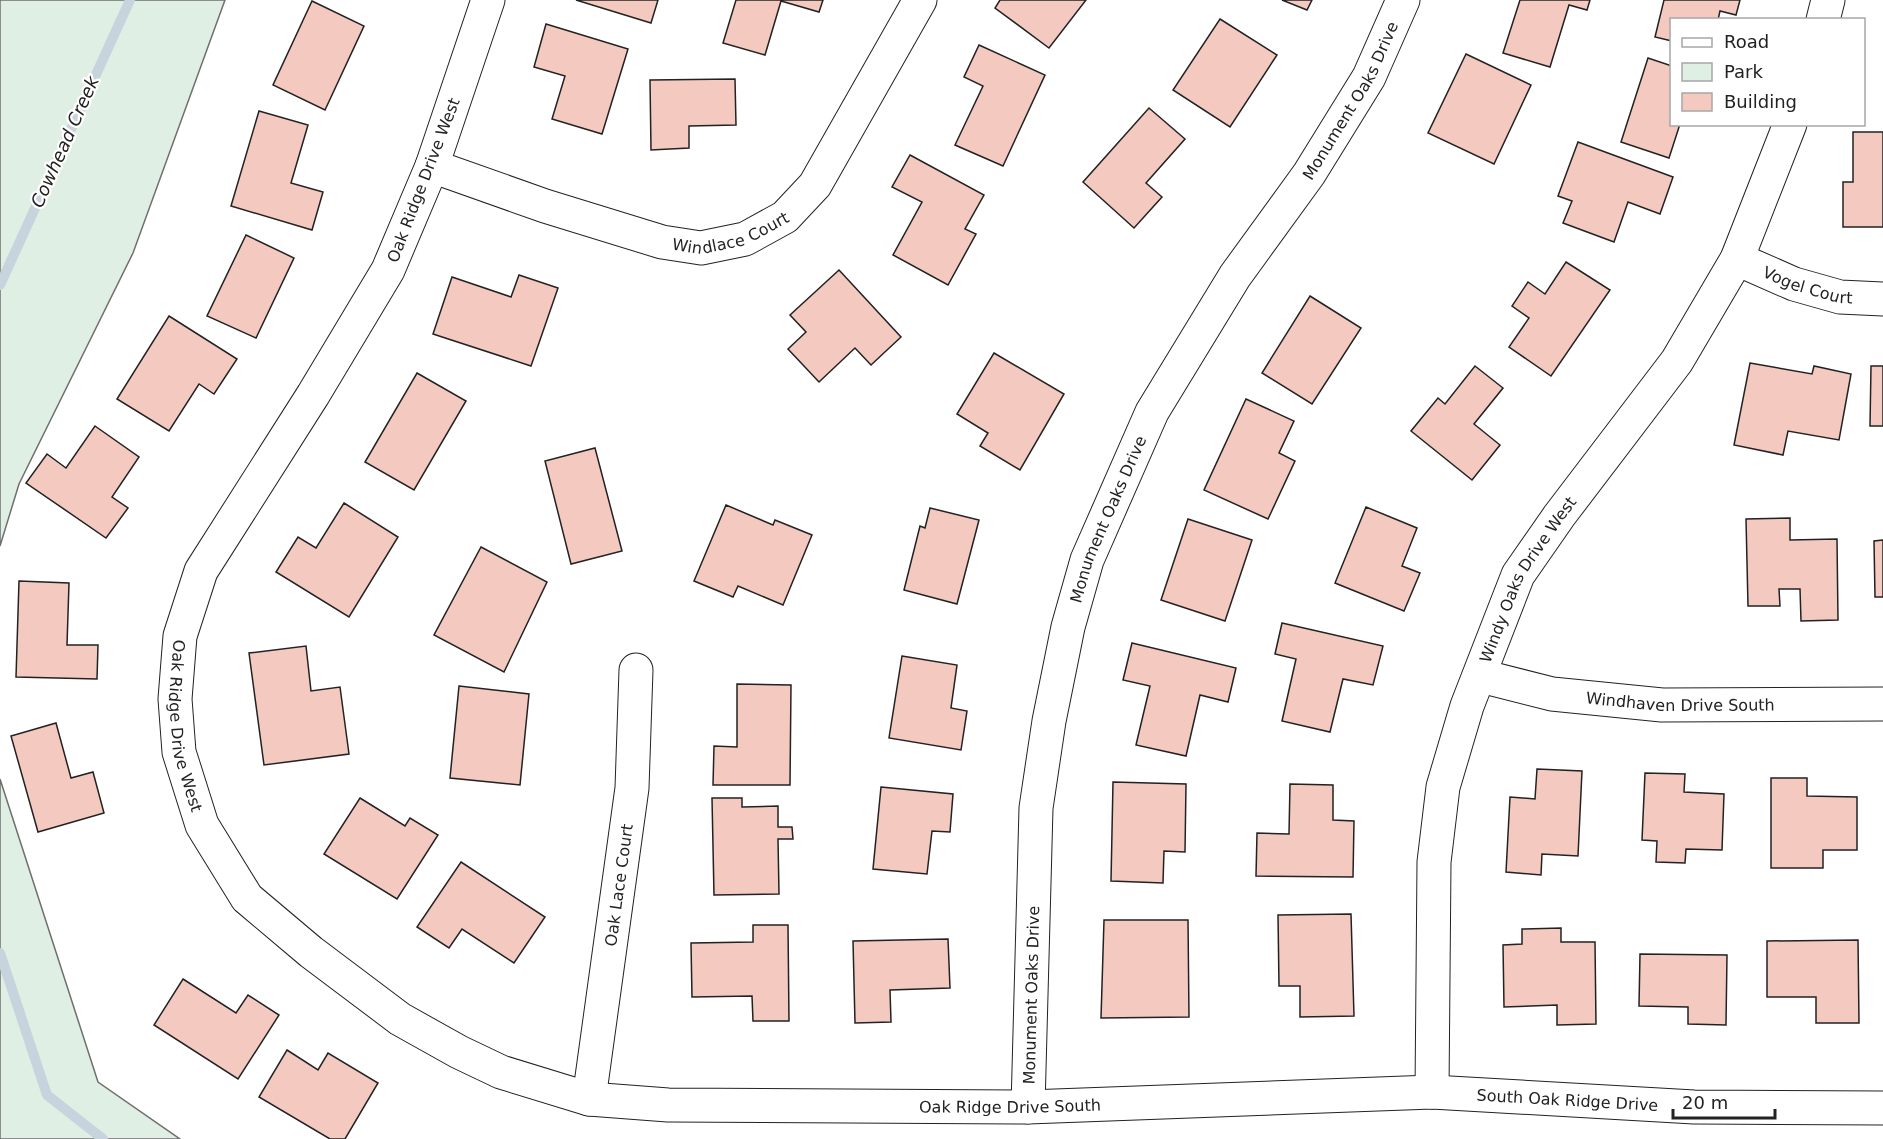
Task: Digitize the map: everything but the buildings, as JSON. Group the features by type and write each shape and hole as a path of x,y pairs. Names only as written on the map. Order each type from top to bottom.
{"street":[{"name":"Oak Ridge Drive West","path":"488,0 432,166 388,270 313,395 201,571 180,636 175,699 180,752 202,825 247,898 303,946 400,1019 459,1052 501,1072 588,1100"},
{"name":"Windlace Court","path":"432,166 544,206 662,242 701,248 745,238 785,217 815,185 920,0"},
{"name":"Monument Oaks Drive","path":"1028,1107 1036,808 1049,721 1066,638 1088,560 1152,412 1235,276 1309,174 1369,77 1403,0"},
{"path":"1824,18 1828,0"},
{"name":"Windy Oaks Drive West","path":"1432,1092 1437,840 1443,787 1467,706 1481,676 1518,576 1559,516 1677,361 1737,259 1789,126"},
{"name":"Vogel Court","path":"1737,259 1794,284 1840,297 1883,299"},
{"name":"Oak Lace Court","path":"588,1100 632,788 636,670"},
{"name":"Windhaven Drive South","path":"1481,676 1552,694 1662,705 1883,704"},
{"name":"Oak Ridge Drive South","path":"588,1100 668,1105 1028,1107 1432,1092"},
{"name":"South Oak Ridge Drive","path":"1432,1092 1694,1107 1883,1108"}],"green space":[{"path":"0,0 225,0 133,253 19,484 0,546"},
{"path":"0,779 98,1082 180,1139 0,1139"}],"waterway":[{"name":"Cowhead Creek","path":"0,285 130,0"},
{"name":"Cowhead Creek","path":"0,953 47,1095 103,1139"}]}
